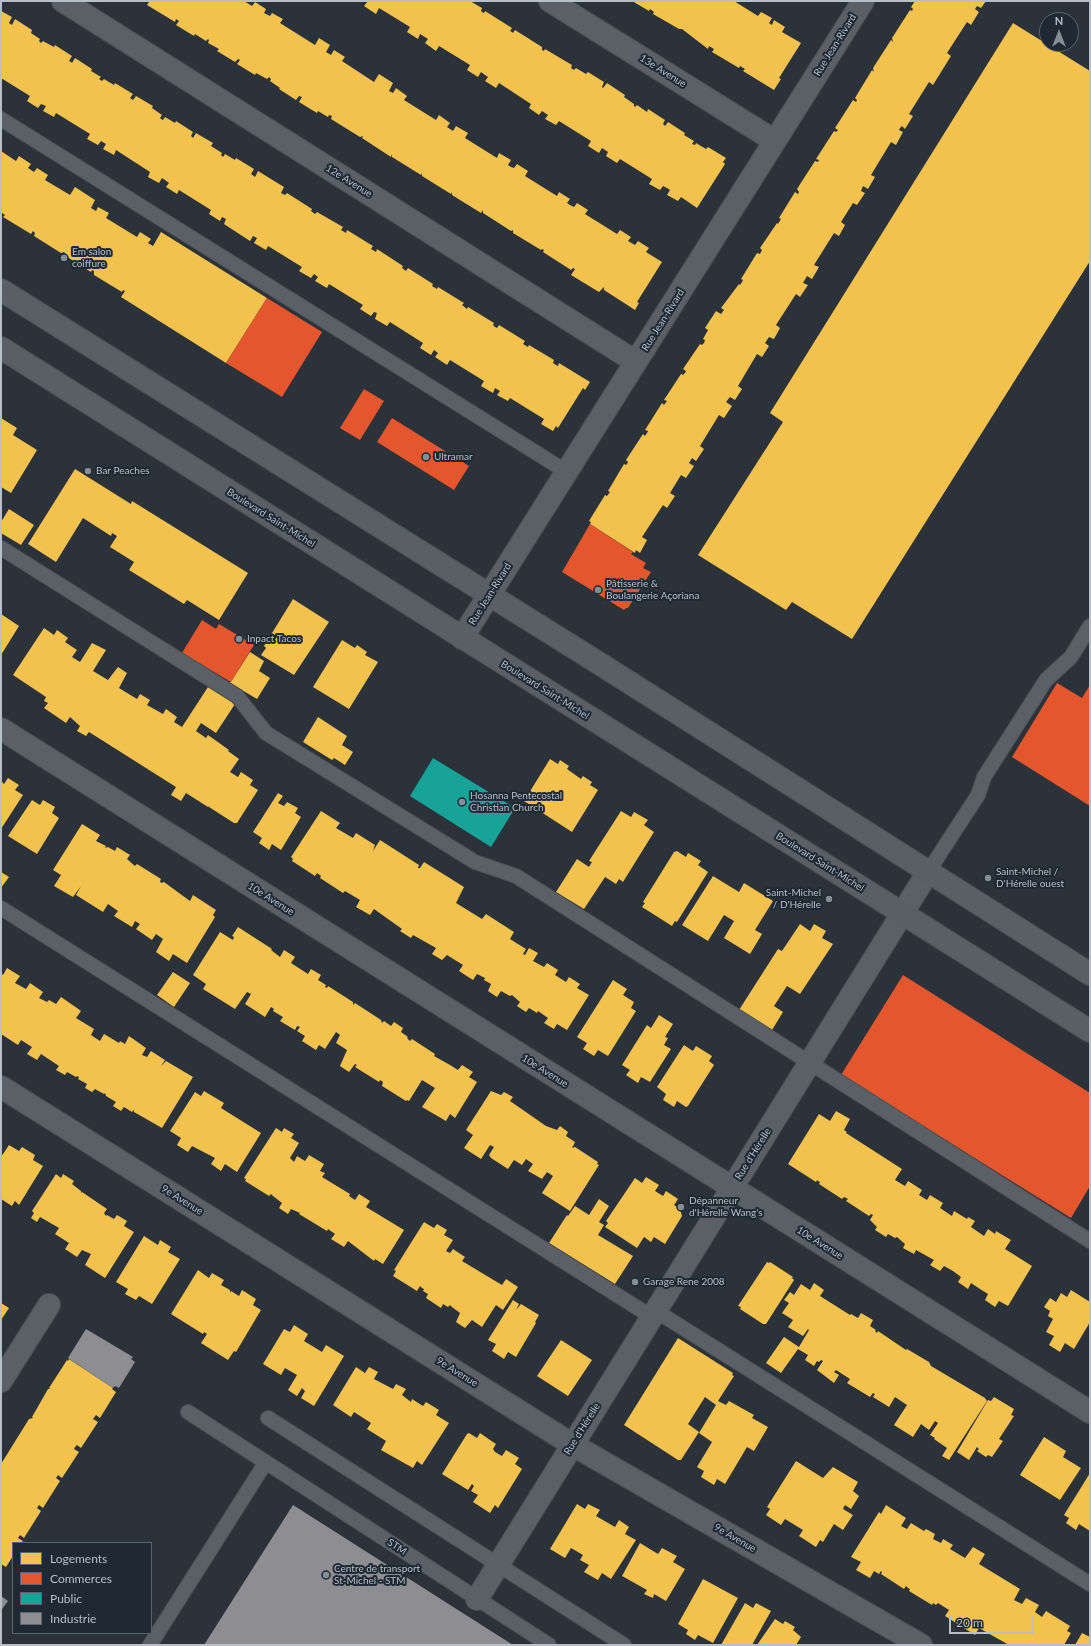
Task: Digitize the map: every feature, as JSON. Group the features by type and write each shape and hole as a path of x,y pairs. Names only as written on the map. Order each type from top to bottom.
{"main road":[{"path":"1,290 490,595 1090,974"},
{"name":"Boulevard Saint-Michel","path":"1,348 1090,1031"}],"street":[{"name":"12e Avenue","path":"62,1 636,362"},
{"name":"13e Avenue","path":"550,1 775,142"},
{"name":"Rue Jean-Rivard","path":"462,638 863,1"},
{"name":"10e Avenue","path":"1,729 1090,1412"},
{"name":"Rue d'Hérelle","path":"477,1599 928,872"},
{"name":"9e Avenue","path":"1,1087 573,1445 921,1645"},
{"path":"1,1381 50,1305"}],"lane":[{"path":"1,119 567,472"},
{"path":"1,548 237,696 266,732 475,862 516,876 1090,1240"},
{"path":"928,872 978,795 984,777 1046,680 1071,657 1090,626"},
{"path":"1,908 1090,1584"},
{"name":"STM","path":"188,1412 549,1645"},
{"path":"268,1418 624,1645"},
{"path":"150,1645 266,1462"}],"building: Logements":[{"path":"147,1 244,1 252,6 255,2 266,9 264,13 270,16 272,13 283,19 280,23 315,45 319,38 330,45 326,52 331,55 334,50 345,57 342,61 374,82 379,74 393,83 389,91 393,93 396,88 407,96 404,100 436,120 439,115 450,123 447,127 453,131 456,126 468,133 465,138 497,158 499,153 511,160 508,165 514,168 517,164 528,171 525,176 557,196 559,192 570,199 567,203 570,205 574,207 577,203 588,210 585,214 617,234 620,230 631,237 628,241 635,245 638,241 649,248 646,252 662,262 637,302 639,303 635,310 604,290 604,287 599,292 571,275 575,269 573,268 571,270 543,252 544,250 541,250 513,233 513,230 511,231 483,213 483,210 481,213 452,195 452,192 451,194 422,176 422,173 421,175 392,157 392,154 391,157 362,138 363,136 360,137 331,119 332,116 329,115 328,117 318,111 317,113 299,102 302,97 299,96 296,100 279,89 280,88 270,81 271,79 269,77 267,79 256,73 255,75 237,64 240,60 238,59 235,62 217,51 219,49 208,43 208,39 206,41 195,34 194,36 176,25 179,21 176,19 175,22 147,5 149,2"},
{"path":"368,1 470,1 482,8 482,12 484,13 485,11 512,28 510,31 513,33 515,30 542,47 542,50 544,51 545,49 572,65 571,68 574,70 576,68 586,74 588,72 604,82 603,88 607,83 625,95 624,97 634,104 635,107 637,105 647,112 648,109 665,120 663,124 665,126 668,122 685,133 684,135 694,141 692,144 695,145 696,143 706,149 708,147 726,158 723,162 725,164 697,208 681,197 678,201 667,195 670,190 667,188 663,186 660,190 649,184 652,179 620,159 617,163 606,156 608,152 602,148 599,153 588,146 591,141 559,121 556,125 545,119 548,115 542,111 539,115 529,108 531,104 499,83 496,88 485,81 488,77 481,72 478,77 467,70 470,65 439,46 436,51 425,43 428,39 420,34 418,39 407,32 410,27 379,8 376,14 364,6"},
{"path":"632,1 734,1 758,16 761,12 772,18 769,23 772,25 774,20 785,27 782,32 801,43 779,78 781,79 774,90 743,71 745,69 740,66 739,68 712,52 714,49 709,46 708,49 682,29 679,29 653,14 654,12 650,9 649,11"},
{"path":"915,1 986,1 981,8 977,6 975,9 979,12 971,25 967,22 947,53 951,56 933,85 929,82 909,114 913,116 905,129 902,126 900,128 899,130 903,132 896,145 891,142 871,175 875,177 868,189 863,186 861,191 865,193 857,205 853,203 841,222 845,225 839,236 834,233 814,265 819,267 812,279 807,276 803,283 808,285 800,297 796,294 776,325 780,328 774,339 769,337 765,343 769,346 762,357 757,354 738,386 742,389 735,400 730,397 726,402 732,406 724,418 719,415 700,446 704,449 696,461 692,458 689,463 694,466 686,478 681,475 670,493 675,496 667,508 663,505 642,537 647,540 640,553 636,550 635,553 590,524 591,522 589,521 605,495 607,496 610,492 608,491 624,464 627,464 628,462 626,460 643,434 645,436 647,433 648,431 645,430 662,403 664,405 667,401 664,400 681,374 683,375 685,373 686,371 683,369 700,344 702,345 704,343 705,340 703,339 708,330 705,328 716,311 721,314 724,310 721,308 742,282 743,280 741,279 757,253 760,254 762,250 760,248 777,223 778,224 781,219 779,218 795,192 798,194 799,192 797,189 815,161 818,162 819,160 816,159 834,131 836,132 838,130 835,128 853,100 856,102 857,100 855,98 872,70 874,72 873,68 891,40 893,42 892,38 910,10 912,11 913,9 911,7"},
{"path":"1,11 12,17 9,23 12,25 15,19 32,30 31,33 40,39 39,41 41,43 43,41 54,47 55,45 72,56 69,61 72,63 75,58 92,69 91,71 101,77 99,79 102,81 104,79 114,85 115,83 133,94 130,98 133,100 136,96 153,106 152,108 162,115 160,118 161,119 163,120 165,117 175,123 176,121 193,132 191,136 193,138 196,133 213,143 211,146 222,153 221,155 223,157 225,154 235,160 236,158 254,169 251,174 255,177 258,171 284,187 281,193 285,195 287,193 312,209 311,211 315,214 317,212 343,227 341,230 346,233 347,230 373,246 371,249 376,252 377,249 403,266 402,268 406,271 408,268 433,284 432,286 437,289 438,287 464,303 462,305 467,309 468,307 494,323 493,325 495,327 497,328 499,325 525,341 523,344 528,347 529,345 554,360 553,363 556,365 558,366 559,363 590,382 585,390 583,388 558,428 556,426 553,431 541,424 544,419 510,398 508,401 497,395 500,391 495,388 493,393 481,386 484,381 450,360 447,365 435,357 438,353 434,350 431,355 420,348 423,343 390,322 387,326 375,319 377,313 374,312 371,316 360,309 363,305 329,284 327,288 315,281 318,277 314,274 311,278 299,271 302,267 268,246 266,250 254,243 257,238 253,236 250,241 224,224 226,219 222,217 220,221 209,214 211,210 179,190 177,194 166,187 169,183 162,178 159,183 148,177 150,172 116,150 114,155 103,149 106,144 101,141 98,145 87,139 90,134 56,113 54,117 43,111 46,106 41,104 38,108 27,101 30,96 1,78"},
{"path":"1013,23 1039,39 1039,52 1060,52 1090,71 1090,261 852,639 792,602 786,610 698,555 783,422 770,413"},
{"path":"1,151 16,161 19,156 31,164 28,168 34,172 37,168 48,175 45,180 70,195 75,187 95,200 91,208 96,211 98,207 109,213 106,218 137,237 140,232 151,239 148,243 153,246 161,232 267,298 226,363 121,297 125,291 123,290 122,292 94,275 94,271 92,270 91,272 64,255 64,252 61,253 34,236 35,233 33,231 31,234 3,217 5,215 1,212"},
{"path":"1,418 17,428 13,435 37,450 11,493 1,487"},
{"path":"75,469 131,504 132,501 248,573 219,620 187,600 184,604 129,570 134,562 110,547 117,536 112,533 111,536 83,518 56,562 28,544"},
{"path":"9,509 34,525 21,545 1,533 1,522"},
{"path":"293,599 329,622 294,675 261,655 266,648 264,646"},
{"path":"1,614 19,626 1,655"},
{"path":"44,628 54,635 57,630 68,638 65,642 77,650 72,657 80,662 92,643 106,650 93,671 108,680 118,667 127,673 119,688 137,699 140,694 150,700 147,705 163,714 166,709 177,717 174,722 182,727 208,687 235,704 216,733 201,723 196,731 206,738 208,735 239,759 230,772 238,777 241,772 253,780 250,785 258,790 237,823 234,823 209,807 210,806 208,807 186,793 181,801 171,795 176,787 89,732 86,736 77,731 80,726 70,717 66,723 44,708 48,703 44,701 46,697 13,675"},
{"path":"342,640 355,648 357,645 367,652 365,655 378,662 349,709 313,687"},
{"path":"250,652 264,661 259,671 270,678 257,699 230,683"},
{"path":"318,717 347,736 342,745 353,752 345,765 334,758 332,760 303,742"},
{"path":"550,759 558,764 560,760 569,766 567,769 581,779 583,776 592,782 590,785 598,790 572,832 524,801"},
{"path":"8,778 19,785 15,790 23,795 1,829 1,781 4,784"},
{"path":"278,793 283,796 278,803 284,806 287,802 298,808 295,813 301,817 281,850 272,844 269,850 259,843 262,838 253,832"},
{"path":"32,800 40,805 43,800 55,807 52,813 59,818 37,854 8,836"},
{"path":"321,811 340,823 336,828 353,838 356,833 375,845 373,851 380,840 419,865 418,868 420,868 424,862 464,887 456,903 482,919 486,914 514,932 510,939 526,949 523,954 525,955 529,948 538,953 533,961 544,967 547,963 558,970 555,975 566,982 569,977 580,984 577,988 589,995 567,1030 557,1024 554,1029 544,1023 548,1018 538,1011 537,1013 529,1008 526,1012 517,1006 520,1002 512,995 510,996 501,991 497,997 488,991 491,984 484,980 485,978 477,974 473,980 459,971 463,965 447,955 442,960 432,954 436,948 413,935 411,938 400,931 402,929 374,909 370,915 356,907 360,900 345,891 343,893 320,878 321,876 317,873 315,876 292,861 293,859 291,857"},
{"path":"621,811 631,817 634,812 648,820 644,825 654,832 623,882 619,879 616,884 605,877 584,909 556,892 577,859 589,867 592,862 589,861"},
{"path":"82,824 100,835 96,841 106,846 105,848 108,847 115,851 117,847 130,855 127,859 135,866 137,864 161,879 161,883 164,882 190,901 193,895 216,910 213,915 215,917 187,963 173,954 169,961 156,952 163,939 156,934 152,940 136,929 140,924 135,921 132,927 114,916 118,911 108,904 103,912 76,895 81,886 73,897 54,886 61,875 53,870"},
{"path":"677,851 686,857 688,853 701,861 698,865 708,872 677,922 675,921 672,926 642,907 645,903 643,902 674,852"},
{"path":"1,872 9,877 1,888"},
{"path":"713,876 739,892 744,883 773,901 755,930 762,934 750,954 724,938 734,921 724,915 708,941 682,925"},
{"path":"800,924 810,931 814,924 826,931 822,938 833,944 800,994 787,986 774,1006 783,1012 772,1030 739,1010 778,949 782,951"},
{"path":"238,927 272,949 271,950 280,957 284,950 295,957 291,963 308,974 311,969 321,975 318,980 326,985 325,987 327,988 328,986 353,1002 353,1005 355,1003 381,1020 382,1023 384,1021 391,1026 394,1022 403,1028 401,1032 408,1037 407,1038 410,1041 412,1039 435,1054 434,1056 458,1070 462,1065 473,1072 469,1077 477,1082 455,1118 450,1114 446,1121 422,1107 435,1088 422,1080 409,1101 406,1101 382,1086 383,1082 380,1080 379,1082 355,1067 357,1065 355,1064 349,1072 340,1066 347,1050 336,1043 340,1035 336,1032 325,1049 319,1045 316,1050 302,1041 305,1036 297,1031 300,1027 297,1026 295,1030 280,1021 283,1017 273,1011 274,1009 271,1007 265,1017 245,1004 251,994 247,992 235,1009 203,989 206,984 193,975 220,932 233,940 234,937 232,936"},
{"path":"7,968 20,976 15,983 26,989 30,983 43,992 39,998 47,1002 49,1000 56,1004 61,997 81,1011 76,1018 94,1029 91,1035 100,1041 104,1034 119,1043 120,1041 125,1044 129,1036 146,1048 142,1055 147,1057 151,1051 165,1060 161,1066 166,1061 193,1077 162,1128 134,1112 134,1110 132,1112 124,1107 121,1111 113,1106 116,1102 106,1096 105,1093 104,1094 95,1089 92,1092 85,1088 87,1084 78,1079 79,1077 67,1072 65,1075 56,1070 59,1066 41,1054 37,1060 27,1054 32,1047 21,1040 18,1045 1,1034 1,973 3,975"},
{"path":"173,972 190,983 174,1007 157,995"},
{"path":"613,980 627,989 623,995 634,1002 631,1008 636,1011 608,1056 598,1050 594,1056 583,1049 587,1043 577,1037"},
{"path":"659,1015 673,1024 665,1037 668,1038 664,1045 671,1049 650,1082 641,1077 638,1083 626,1075 630,1070 622,1065 647,1025 651,1028"},
{"path":"684,1045 693,1051 696,1046 712,1056 709,1061 714,1065 688,1106 686,1107 677,1101 674,1107 663,1100 666,1094 657,1087"},
{"path":"204,1091 224,1103 221,1108 261,1133 237,1172 225,1164 221,1171 211,1164 215,1158 192,1146 188,1152 177,1145 181,1138 170,1131 195,1092 201,1096"},
{"path":"491,1091 501,1095 504,1092 513,1097 510,1101 546,1126 557,1130 560,1126 568,1132 566,1136 575,1142 572,1148 575,1147 598,1162 597,1164 599,1165 570,1211 542,1193 553,1176 547,1172 542,1179 528,1171 533,1164 526,1159 522,1165 514,1160 508,1169 491,1158 489,1155 494,1147 490,1145 481,1159 464,1148 473,1135 466,1130"},
{"path":"836,1111 850,1119 844,1130 847,1132 846,1133 902,1169 895,1180 905,1186 908,1181 922,1190 919,1195 927,1200 930,1195 943,1203 940,1208 952,1216 954,1211 967,1219 968,1217 975,1221 971,1227 984,1236 988,1229 995,1234 996,1231 1011,1240 1005,1249 1032,1266 1008,1306 999,1301 995,1307 985,1300 988,1294 971,1283 968,1289 958,1282 961,1277 953,1271 944,1266 940,1271 930,1265 934,1260 916,1250 914,1254 903,1248 905,1244 897,1237 895,1238 888,1234 886,1237 875,1230 877,1227 870,1220 873,1215 871,1214 869,1216 846,1201 848,1199 844,1197 842,1199 819,1184 820,1182 817,1180 816,1182 788,1164 819,1114 830,1121"},
{"path":"276,1128 282,1132 284,1128 294,1134 291,1138 299,1143 290,1158 294,1162 297,1156 305,1161 309,1155 324,1164 320,1171 325,1173 322,1177 350,1194 349,1196 355,1200 359,1194 370,1201 366,1207 404,1230 383,1264 375,1259 374,1261 348,1241 344,1247 331,1239 335,1234 328,1229 327,1231 299,1214 300,1213 291,1209 288,1214 279,1208 282,1203 271,1194 269,1196 245,1181 246,1179 244,1178"},
{"path":"9,1145 19,1151 22,1147 35,1155 33,1160 43,1166 19,1205 15,1201 12,1206 1,1199 1,1157"},
{"path":"56,1174 61,1178 63,1174 74,1181 72,1184 81,1191 81,1193 82,1192 107,1209 104,1213 106,1216 107,1215 114,1219 117,1215 127,1221 124,1226 134,1232 105,1278 85,1265 91,1254 82,1250 77,1257 65,1249 69,1243 55,1234 59,1228 40,1217 37,1222 31,1218 34,1213 32,1211"},
{"path":"646,1177 659,1185 655,1191 663,1196 666,1191 678,1199 674,1205 680,1209 682,1216 665,1244 654,1237 651,1242 644,1237 637,1248 605,1227 608,1223 606,1221 635,1178 642,1183"},
{"path":"599,1199 609,1206 599,1222 604,1225 598,1235 633,1256 615,1284 549,1243 567,1215 568,1216 575,1206 589,1215"},
{"path":"424,1222 434,1228 437,1224 447,1230 444,1235 453,1240 446,1251 450,1253 453,1249 465,1257 462,1261 502,1285 506,1279 518,1287 503,1310 496,1305 482,1327 472,1320 465,1328 456,1322 460,1313 450,1305 448,1307 443,1304 441,1308 426,1298 428,1294 423,1291 424,1289 420,1286 417,1291 393,1276 396,1271 394,1270"},
{"path":"144,1236 158,1245 160,1240 171,1247 168,1252 180,1259 152,1304 139,1296 136,1300 125,1294 128,1289 116,1282"},
{"path":"767,1262 770,1262 793,1277 792,1278 794,1280 766,1324 763,1324 740,1309 741,1307 738,1306"},
{"path":"198,1270 209,1278 212,1273 224,1280 221,1285 230,1290 230,1293 231,1291 239,1296 242,1290 256,1299 253,1305 261,1310 236,1352 234,1351 228,1360 201,1343 207,1334 204,1332 203,1334 171,1314"},
{"path":"814,1283 824,1290 820,1296 850,1315 851,1314 858,1318 861,1313 873,1320 870,1326 876,1330 875,1331 877,1333 878,1331 906,1350 907,1349 929,1362 931,1366 985,1398 987,1401 949,1460 942,1456 947,1448 930,1435 938,1423 935,1421 929,1430 921,1424 913,1437 894,1425 907,1405 895,1397 889,1407 873,1397 875,1394 873,1393 870,1397 847,1383 850,1379 836,1370 834,1372 839,1375 834,1383 817,1370 823,1361 817,1361 814,1366 805,1360 808,1355 798,1349 781,1373 766,1363 784,1337 799,1347 809,1330 808,1329 803,1336 788,1327 793,1320 782,1313 789,1303 784,1300 790,1292 794,1295 801,1284 810,1290"},
{"path":"1071,1290 1090,1302 1090,1322 1074,1349 1065,1343 1060,1352 1049,1345 1054,1336 1046,1332 1053,1319 1048,1316 1050,1311 1044,1307 1050,1298 1056,1302 1061,1293 1067,1297"},
{"path":"513,1300 519,1304 516,1310 521,1304 539,1315 535,1322 536,1323 516,1357 508,1352 504,1359 492,1351 496,1344 488,1340"},
{"path":"1,1303 9,1308 1,1320"},
{"path":"294,1325 308,1334 304,1341 322,1352 326,1345 344,1356 314,1406 301,1398 305,1391 302,1388 297,1396 288,1390 297,1375 285,1368 281,1375 263,1364 284,1329 290,1332"},
{"path":"678,1338 733,1373 732,1375 734,1376 718,1401 726,1405 729,1401 754,1415 752,1418 768,1427 754,1451 747,1447 725,1484 717,1479 714,1485 701,1477 704,1471 697,1467 712,1442 699,1433 716,1405 705,1397 688,1424 699,1432 681,1460 678,1460 624,1425"},
{"path":"561,1340 592,1360 568,1396 537,1376"},
{"path":"69,1359 113,1388 112,1389 116,1392 100,1418 96,1415 93,1419 98,1422 81,1448 77,1445 75,1447 74,1449 79,1452 62,1478 58,1475 56,1478 60,1481 43,1508 39,1505 37,1508 41,1511 24,1538 20,1535 18,1538 23,1541 12,1542 12,1558 6,1567 1,1564 1,1464 29,1419 33,1418 32,1417 48,1389 51,1388 49,1388 67,1360 68,1361"},
{"path":"356,1367 365,1373 369,1367 378,1372 374,1379 393,1389 396,1384 406,1389 402,1395 411,1402 412,1399 423,1406 426,1402 439,1410 436,1415 449,1423 422,1465 417,1461 413,1468 381,1450 386,1441 367,1429 371,1423 354,1412 351,1417 333,1405"},
{"path":"994,1397 1014,1409 1011,1415 1014,1416 999,1439 1003,1441 992,1457 988,1455 986,1457 977,1451 979,1449 977,1447 969,1460 957,1452 988,1400 991,1401"},
{"path":"469,1433 477,1438 480,1433 496,1444 493,1449 502,1456 506,1450 519,1458 515,1464 522,1469 498,1508 495,1505 490,1513 473,1502 478,1495 471,1491 474,1486 472,1484 468,1490 442,1474"},
{"path":"1044,1437 1066,1451 1063,1457 1081,1468 1060,1500 1020,1475"},
{"path":"796,1461 823,1478 833,1467 858,1482 853,1491 859,1496 851,1509 845,1505 843,1509 853,1515 843,1530 834,1524 823,1542 820,1540 816,1547 799,1536 803,1530 785,1519 781,1525 766,1515 770,1509 767,1507"},
{"path":"1090,1473 1090,1531 1079,1524 1076,1530 1066,1523 1069,1518 1064,1515"},
{"path":"577,1504 585,1509 588,1504 600,1510 596,1516 615,1527 619,1520 629,1527 625,1534 636,1540 611,1579 602,1573 598,1580 584,1572 589,1565 580,1560 583,1555 571,1548 565,1558 550,1549"},
{"path":"886,1505 906,1518 901,1526 907,1529 911,1523 924,1531 926,1529 935,1534 933,1539 941,1543 943,1539 953,1545 950,1549 965,1558 973,1547 985,1554 979,1564 1020,1589 1014,1600 1022,1604 1026,1598 1039,1605 1035,1612 1042,1617 1046,1611 1070,1626 1067,1631 1071,1633 1064,1645 1009,1645 979,1628 975,1635 945,1616 949,1610 938,1603 936,1605 933,1603 932,1605 909,1591 910,1589 906,1586 904,1589 881,1574 881,1571 879,1574 874,1571 870,1578 856,1570 861,1562 851,1557 879,1512 881,1514"},
{"path":"640,1543 658,1554 662,1548 677,1556 673,1562 685,1569 666,1601 654,1594 653,1598 644,1594 647,1590 622,1576"},
{"path":"703,1579 738,1598 713,1643 698,1635 695,1640 686,1634 688,1630 678,1624"},
{"path":"745,1603 753,1608 756,1603 771,1611 752,1645 721,1645"},
{"path":"775,1619 783,1624 785,1621 795,1627 793,1630 801,1637 796,1645 757,1645"},
{"path":"1082,1633 1090,1637 1090,1645 1075,1645"}],"building: Commerces":[{"path":"267,298 322,332 282,397 226,363"},
{"path":"364,389 384,401 360,440 340,428"},
{"path":"392,418 469,466 454,490 377,442"},
{"path":"590,524 633,552 631,554 646,563 643,568 651,572 628,608 624,610 562,572"},
{"path":"202,620 216,629 219,624 254,645 231,682 182,653"},
{"path":"1057,683 1082,698 1090,685 1090,806 1012,757"},
{"path":"903,975 1090,1093 1090,1186 1071,1218 841,1075"}],"building: Public":[{"name":"Hosanna Pentecostal Christian Church","path":"433,758 515,808 491,847 410,796"}],"building: Industrie":[{"path":"86,1329 133,1357 131,1359 135,1362 119,1388 115,1386 113,1388 68,1358"},
{"name":"Centre de transport St-Michel - STM","path":"293,1505 513,1645 204,1645"},
{"path":"1,1596 8,1601 2,1609 1,1608"}],"place":[{"name":"Em salon coiffure","path":"64,258"},
{"name":"Ultramar","path":"426,457"},
{"name":"Bar Peaches","path":"88,471"},
{"name":"Pâtisserie & Boulangerie Açoriana","path":"598,590"},
{"name":"Inpact Tacos","path":"239,639"},
{"name":"Hosanna Pentecostal Christian Church","path":"462,802"},
{"name":"Saint-Michel / D'Hérelle ouest","path":"988,878"},
{"name":"Saint-Michel / D'Hérelle","path":"829,899"},
{"name":"Dépanneur d'Hérelle Wang's","path":"681,1207"},
{"name":"Garage Rene 2008","path":"635,1282"},
{"name":"Centre de transport St-Michel - STM","path":"326,1575"}]}
